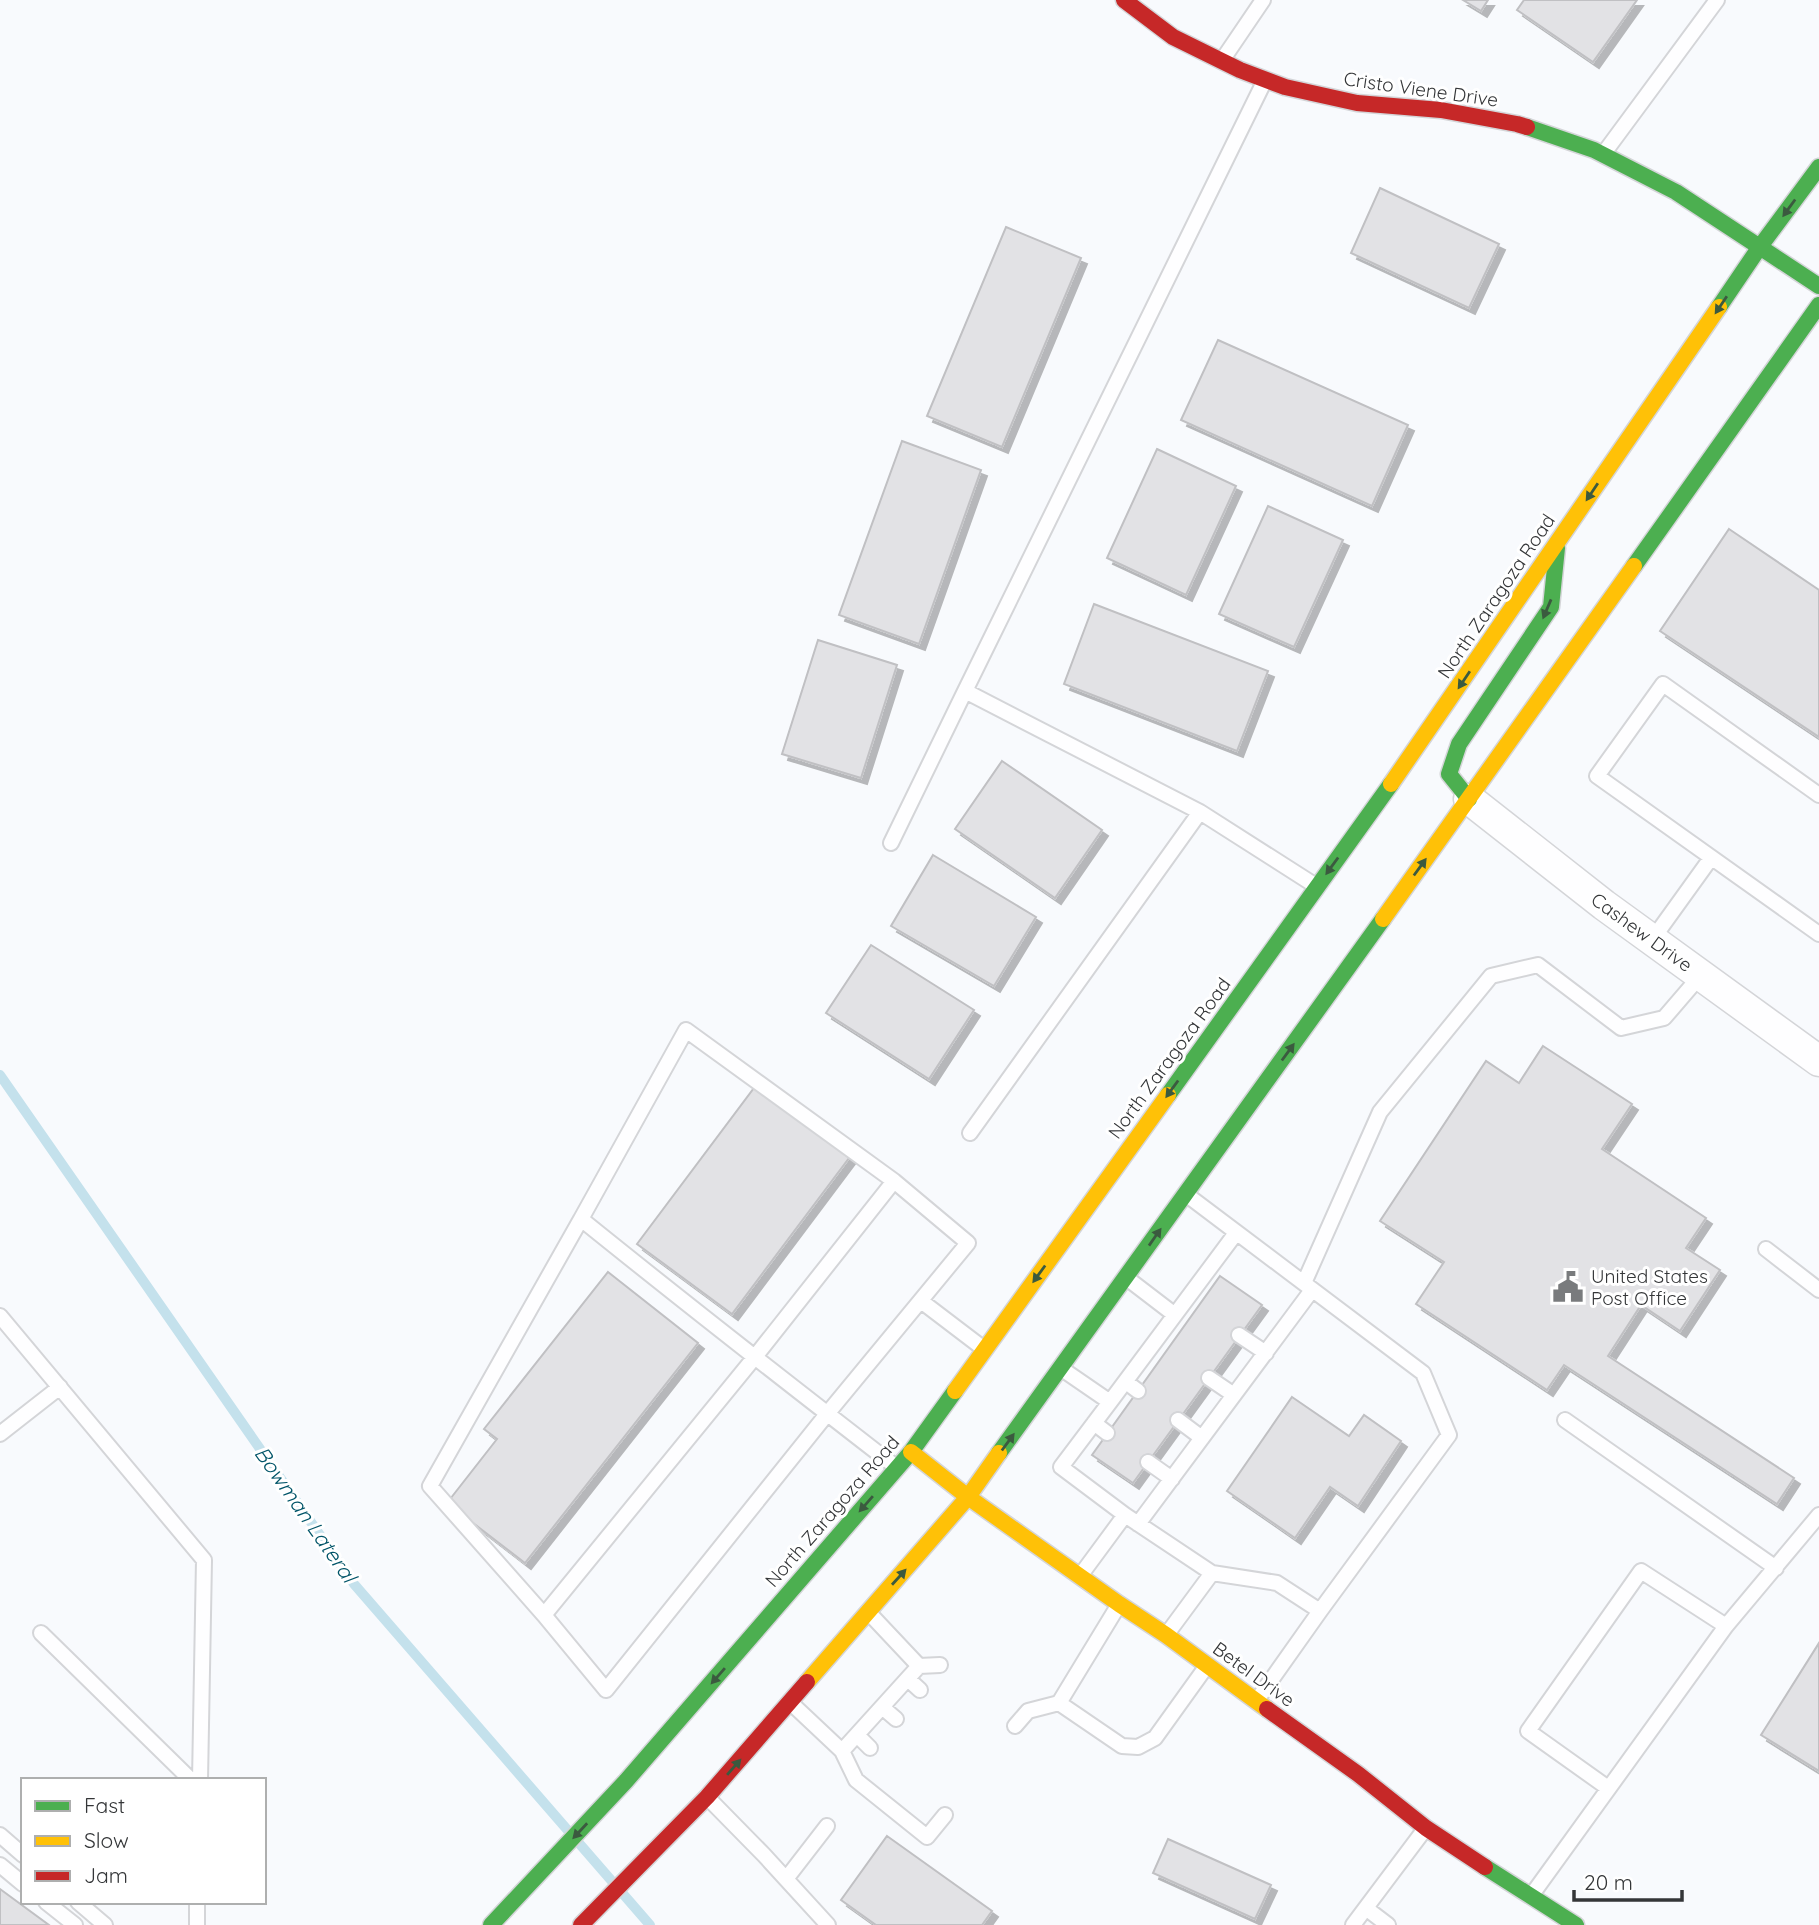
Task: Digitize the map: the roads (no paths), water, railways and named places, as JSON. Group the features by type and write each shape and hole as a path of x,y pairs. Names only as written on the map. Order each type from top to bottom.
{"main road":[{"name":"Cristo Viene Drive","path":"1124,0 1173,37 1285,87 1357,103 1441,110 1517,124 1594,150 1676,192 1819,286"},
{"name":"North Zaragoza Road","path":"491,1925 626,1781 911,1452 1413,754 1759,248 1819,167"},
{"path":"581,1925 707,1797 968,1497 1469,799 1819,305"},
{"path":"1469,799 1449,774 1459,744 1550,607 1558,542"},
{"name":"Betel Drive","path":"911,1452 1079,1577 1166,1635 1358,1774 1426,1828 1576,1925"}],"street":[{"name":"Cashew Drive","path":"1469,799 1604,905 1819,1061"}],"lane":[{"path":"1222,61 1264,0"},
{"path":"1604,155 1717,0"},
{"path":"891,843 1266,79"},
{"path":"1819,795 1663,684 1597,776 1819,934"},
{"path":"965,691 1200,812 1317,887"},
{"path":"970,1133 1200,812"},
{"path":"1652,940 1710,858"},
{"path":"1138,1524 1266,1353 1308,1287 1380,1112 1491,976 1538,965 1621,1028 1664,1018 1701,975"},
{"path":"685,1030 894,1181 968,1243 606,1690 430,1486 685,1030"},
{"path":"544,1615 754,1358 894,1181"},
{"path":"1185,1195 1423,1373 1449,1435 1256,1702"},
{"path":"581,1219 754,1358 897,1468"},
{"path":"1236,1233 1192,1303 1175,1315 1163,1344 1132,1386 1110,1402 1062,1466 1125,1515 1212,1573 1278,1583 1320,1611"},
{"path":"1766,1249 1819,1290"},
{"path":"1127,1278 1175,1315"},
{"path":"921,1301 985,1350"},
{"path":"0,1316 204,1560 200,1778"},
{"path":"1239,1335 1266,1353"},
{"path":"1061,1368 1110,1402"},
{"path":"1209,1378 1234,1395"},
{"path":"0,1434 60,1387"},
{"path":"1178,1420 1202,1438"},
{"path":"1565,1420 1776,1568"},
{"path":"1094,1423 1107,1433"},
{"path":"1148,1462 1172,1479"},
{"path":"1079,1577 1125,1515"},
{"path":"1531,1897 1727,1626 1819,1515"},
{"path":"1608,1788 1528,1731 1641,1571 1727,1626"},
{"path":"1166,1635 1212,1573"},
{"path":"1015,1726 1028,1711 1059,1703 1119,1604"},
{"path":"868,1612 919,1666"},
{"path":"41,1633 189,1778"},
{"path":"842,1751 919,1666 940,1665"},
{"path":"1059,1703 1122,1746 1138,1747 1155,1738 1206,1666"},
{"path":"908,1679 920,1690"},
{"path":"790,1702 842,1751 856,1780 927,1837 945,1815"},
{"path":"882,1707 896,1719"},
{"path":"857,1735 870,1748"},
{"path":"707,1797 828,1925"},
{"path":"786,1879 827,1826"},
{"path":"1353,1925 1426,1828"},
{"path":"0,1835 21,1852"},
{"path":"0,1865 21,1882"},
{"path":"49,1904 75,1925"},
{"path":"80,1904 105,1925"},
{"path":"197,1904 197,1925"},
{"path":"1367,1909 1388,1925"}],"waterway":[{"name":"Bowman Lateral","path":"0,1075 354,1584 650,1925"}],"place":[{"name":"United States Post Office","path":"1568,1287"}]}
